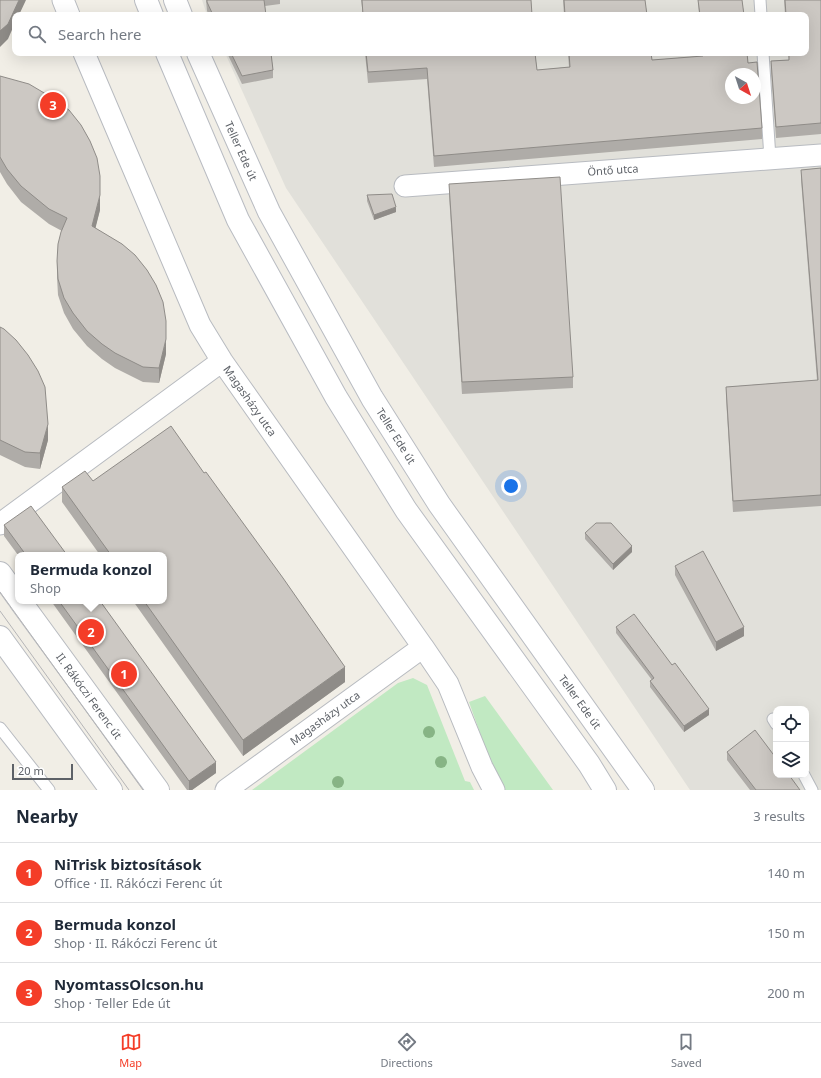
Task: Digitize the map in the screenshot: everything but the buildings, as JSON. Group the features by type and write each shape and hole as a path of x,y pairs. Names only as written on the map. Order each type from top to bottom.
{"main road":[{"path":"146,0 151,12"},
{"path":"175,0 180,12"},
{"path":"168,56 238,220 336,397 406,510 589,764 605,790"},
{"name":"Teller Ede út","path":"199,56 269,212 372,398 439,504 643,790"},
{"path":"0,573 15,594"},
{"name":"II. Rákóczi Ferenc út","path":"22,604 158,790"},
{"path":"0,637 111,790"}],"street":[{"path":"63,0 68,12"},
{"path":"85,56 200,325 222,361"},
{"name":"Öntő utca","path":"405,186 770,158 821,156"},
{"name":"Magasházy utca","path":"0,524 222,361 448,684 482,767 494,790"},
{"name":"Magasházy utca","path":"226,790 423,647"}],"lane":[{"path":"760,0 761,12"},
{"path":"763,56 770,158"},
{"path":"0,728 49,790"},
{"path":"806,778 812,790"}],"shaded area":[{"path":"202,0 821,0 821,790 690,790 286,188 226,56 809,56 809,12 206,12"}],"green space":[{"path":"413,678 427,685 465,781 470,782 474,790 252,790 398,683"},
{"path":"485,696 553,790 505,790 492,767 469,702"}],"tram line":[{"path":"0,592 143,790"},
{"path":"0,611 129,790"}],"place":[{"name":"NyomtassOlcson.hu","path":"53,105"},
{"name":"Bermuda konzol","path":"91,632"},
{"name":"NiTrisk biztosítások","path":"124,674"}]}
